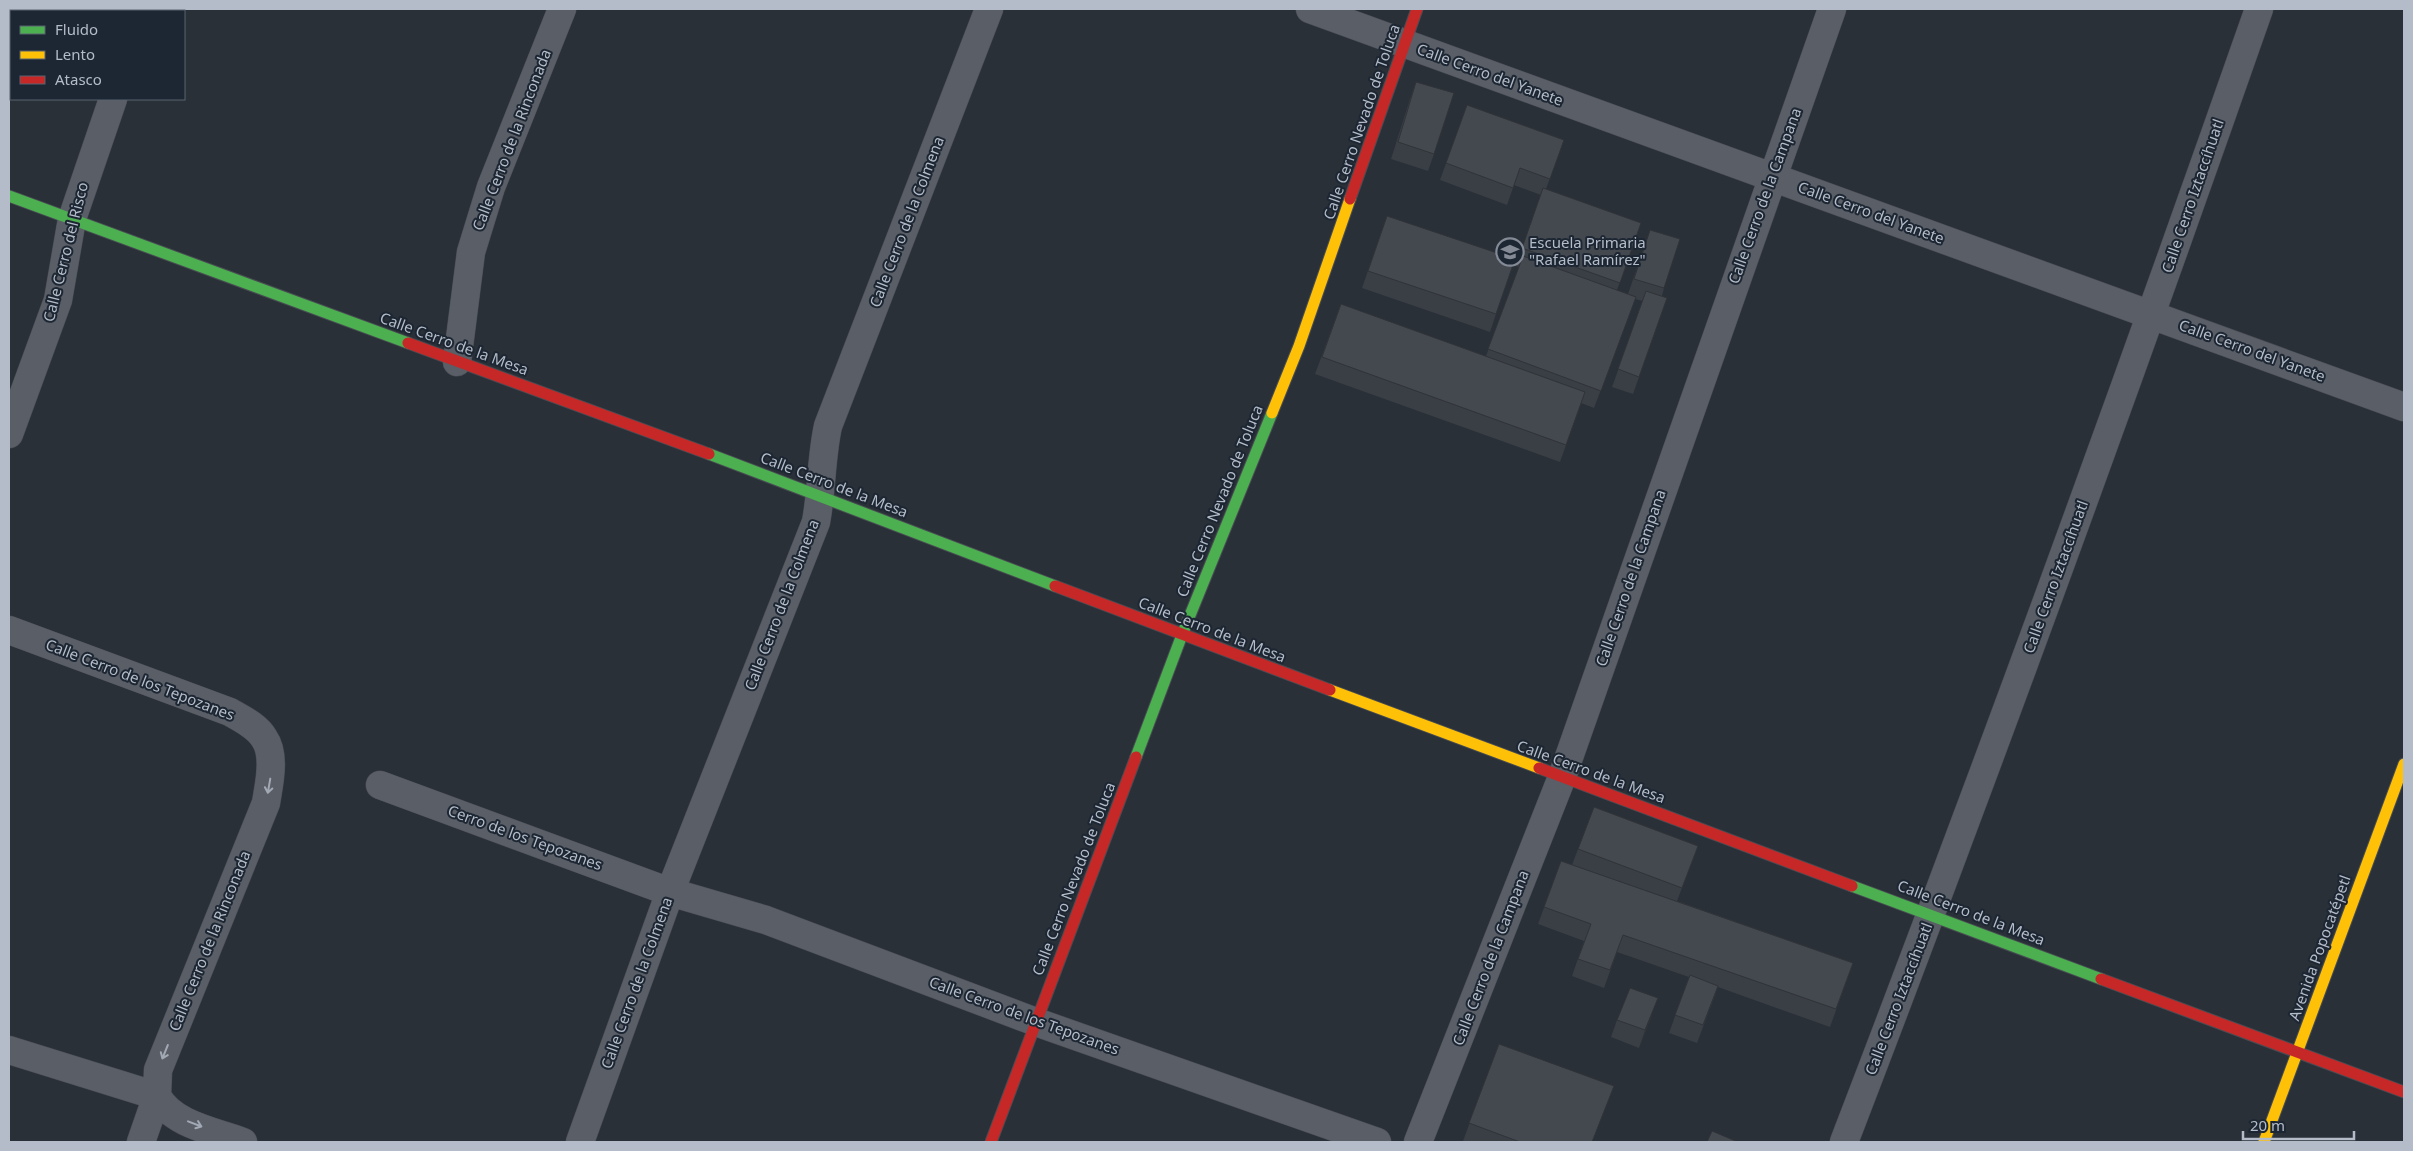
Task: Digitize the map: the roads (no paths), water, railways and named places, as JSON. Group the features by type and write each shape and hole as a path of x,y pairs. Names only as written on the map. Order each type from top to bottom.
{"street":[{"name":"Calle Cerro de la Rinconada","path":"457,362 471,252 492,187 562,9"},
{"name":"Calle Cerro de la Colmena","path":"580,1142 670,892 816,522 821,495 823,450 828,426 989,9"},
{"name":"Calle Cerro del Yanete","path":"1310,9 2404,407"},
{"name":"Calle Cerro Nevado de Toluca","path":"991,1142 1182,635 1299,346 1417,9"},
{"name":"Calle Cerro de la Campana","path":"1418,1142 1562,777 1771,177 1832,9"},
{"name":"Calle Cerro Iztaccíhuatl","path":"1844,1142 1931,914 2152,314 2259,9"},
{"name":"Calle Cerro del Risco","path":"9,434 58,300 72,219 113,100"},
{"name":"Calle Cerro de la Mesa","path":"9,196 821,495 1182,635 2404,1092"},
{"name":"Calle Cerro de los Tepozanes","path":"9,630 230,712 249,723 265,738"},
{"name":"Calle Cerro de la Rinconada","path":"141,1142 157,1096 158,1070 266,803 270,780 270,759 265,738"},
{"name":"Avenida Popocatépetl","path":"2264,1142 2404,764"},
{"name":"Cerro de los Tepozanes","path":"380,785 670,892"},
{"name":"Calle Cerro de los Tepozanes","path":"670,892 766,920 1036,1022 1377,1142"},
{"path":"9,1050 157,1096 163,1107 174,1116 243,1142"}],"place":[{"name":"Escuela Primaria \"Rafael Ramírez\"","path":"1510,252"}]}
